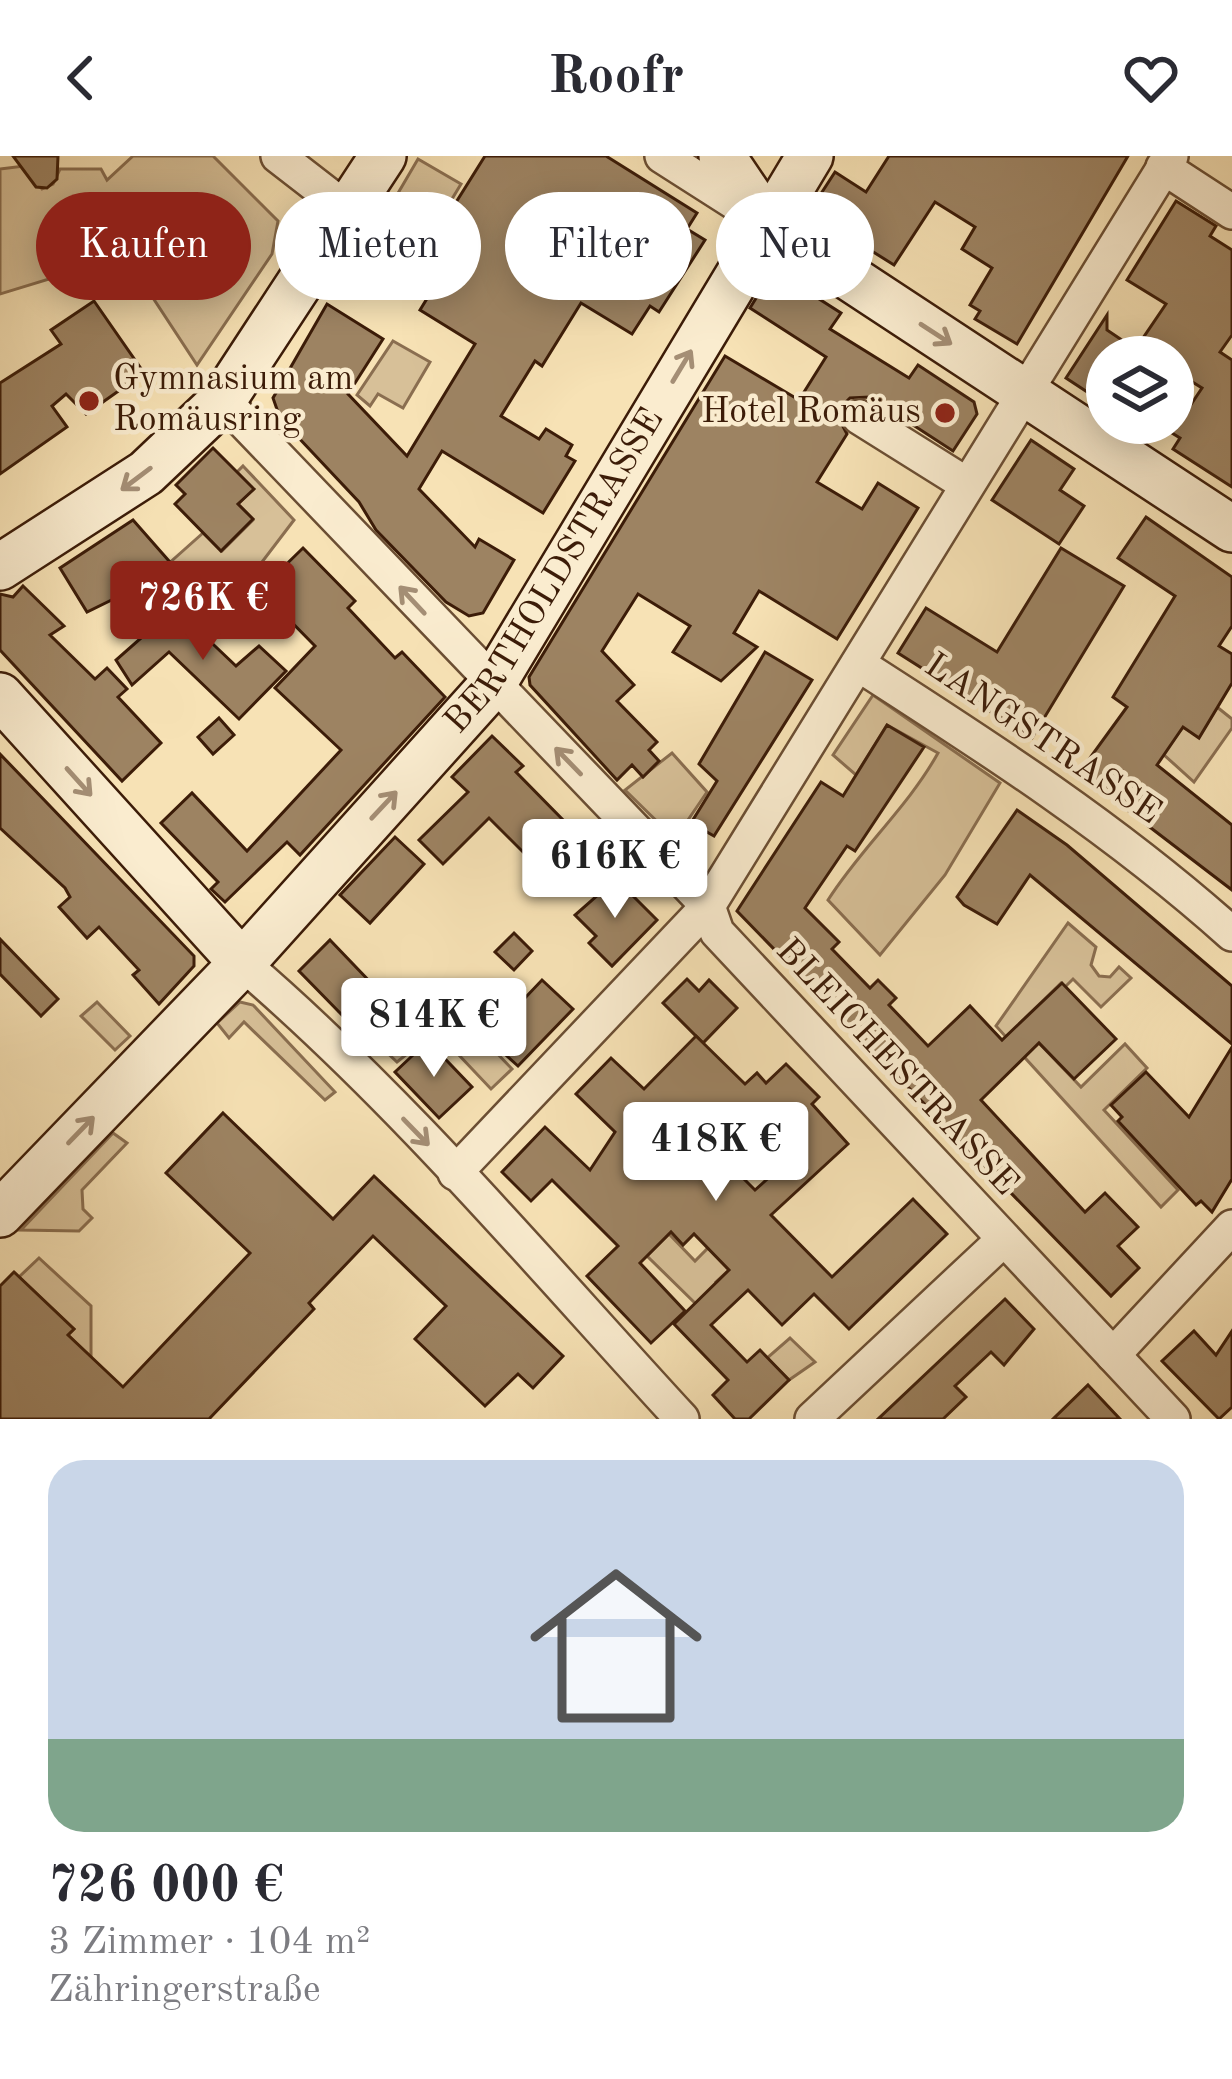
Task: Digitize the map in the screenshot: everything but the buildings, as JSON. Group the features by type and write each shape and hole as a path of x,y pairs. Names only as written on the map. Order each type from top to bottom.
{"main road":[{"path":"360,192 382,156"},
{"path":"722,156 746,192"},
{"path":"763,192 766,156"},
{"name":"BERTHOLDSTRASSE","path":"788,192 810,156"},
{"path":"874,293 1232,529"},
{"path":"0,567 146,473 223,400 290,300"},
{"name":"BERTHOLDSTRASSE","path":"0,1214 242,963 494,684 723,300"},
{"path":"0,696 242,963"},
{"path":"167,878 228,919 244,921 270,914 304,891"}],"street":[{"path":"278,156 324,192"},
{"path":"662,156 718,192"},
{"path":"455,1173 708,906 1167,162 1232,212"},
{"name":"BLEICHESTRASSE","path":"223,400 708,906 717,932 1173,1419"},
{"path":"859,417 966,484"},
{"name":"LANGSTRASSE","path":"857,664 1066,799 1146,857 1232,934"},
{"path":"242,963 280,992 455,1173 682,1419"},
{"path":"1113,1355 1232,1227"},
{"path":"812,1419 1004,1240"}],"shaded area":[{"path":"133,156 213,156 249,192 36,192 36,283 0,294 0,169 24,166 42,189 53,184 60,169 101,169 107,180"},
{"path":"418,159 461,184 456,192 399,192"},
{"path":"251,194 275,218 272,254 251,285"},
{"path":"154,300 241,300 197,365"},
{"path":"393,341 430,362 403,408 378,394 370,406 357,395"},
{"path":"243,466 294,520 233,600 207,623 192,624 148,582 203,533 222,551 253,520 238,504 253,489 237,472"},
{"path":"873,695 1000,783 945,875 880,955 828,900 938,753 887,725 856,775 833,755"},
{"path":"1217,707 1232,719 1232,728 1194,782 1163,754 1183,727 1199,737"},
{"path":"672,753 707,792 675,839 625,790"},
{"path":"1068,923 1096,947 1091,965 1099,976 1110,977 1119,967 1131,978 1101,1007 1073,979 1065,987 1061,983 1020,1023 1081,1087 1125,1044 1147,1068 1104,1110 1178,1190 1161,1207 996,1026"},
{"path":"445,999 512,1069 491,1089 456,1052 427,1038 397,1062 360,1027 387,1002"},
{"path":"97,1002 130,1036 115,1050 81,1016"},
{"path":"240,1002 253,1005 335,1092 325,1100 244,1022 229,1038 217,1023"},
{"path":"113,1133 127,1143 82,1190 83,1209 92,1218 79,1231 21,1230"},
{"path":"669,1234 695,1261 708,1248 729,1270 716,1282 720,1287 698,1306 647,1256"},
{"path":"39,1258 91,1306 91,1357 68,1335 74,1329 19,1277"},
{"path":"790,1338 815,1362 789,1380 767,1358"}],"place":[{"name":"Gymnasium am Romäusring","path":"89,401"},
{"name":"Hotel Romäus","path":"945,413"}]}
